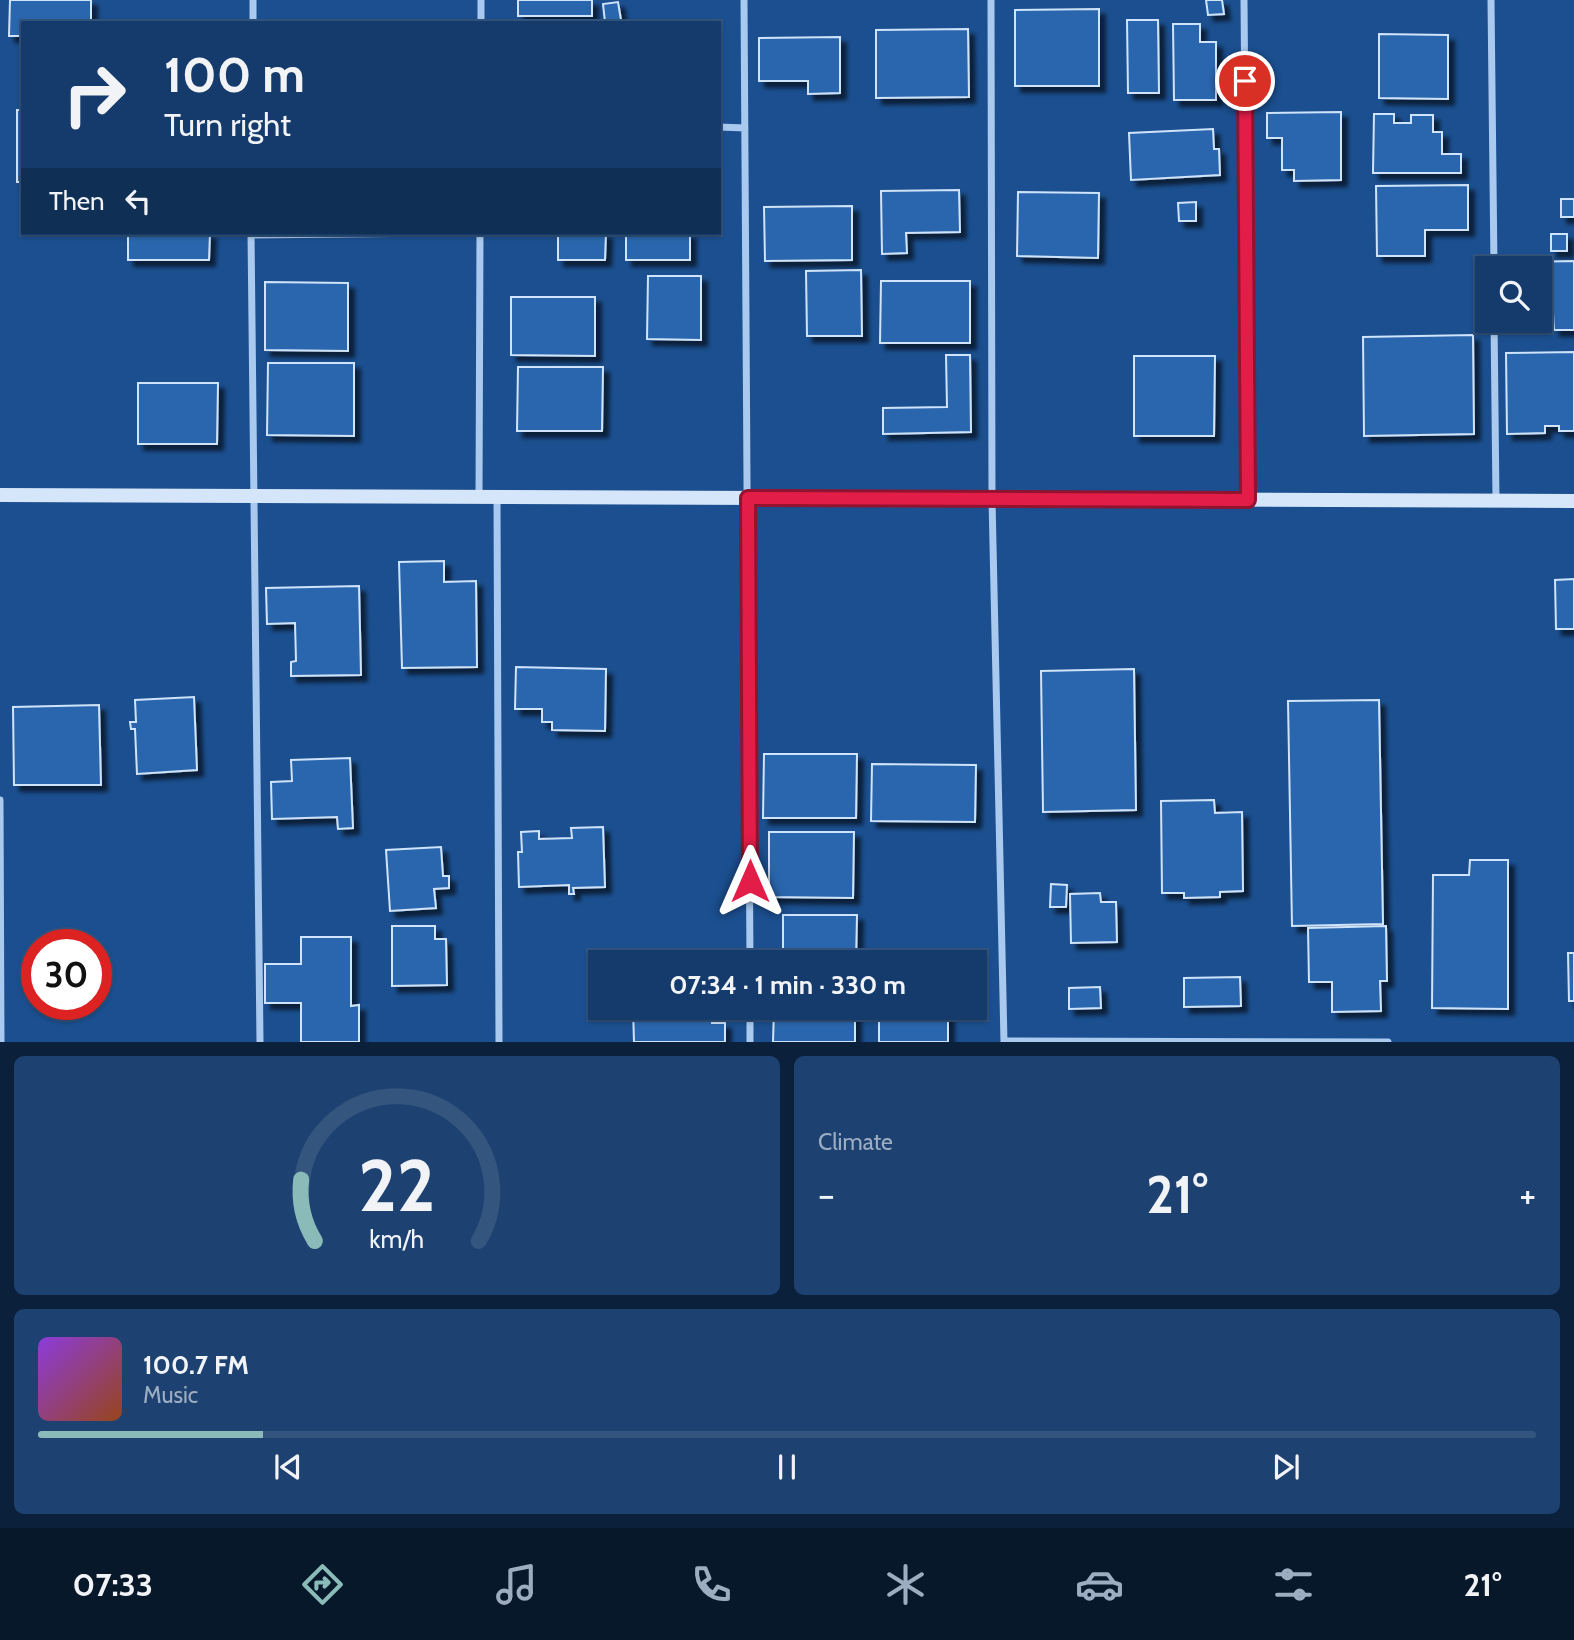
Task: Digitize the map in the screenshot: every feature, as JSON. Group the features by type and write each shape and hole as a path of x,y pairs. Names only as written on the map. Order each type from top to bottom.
{"street":[{"path":"253,0 253,21"},
{"path":"481,0 481,21"},
{"path":"744,0 750,950"},
{"path":"991,0 992,499 1004,1041 1388,1041"},
{"path":"1244,0 1248,500"},
{"path":"1490,0 1494,256"},
{"path":"721,127 744,128"},
{"path":"251,235 260,1041"},
{"path":"479,497 480,235"},
{"path":"1494,333 1496,501"},
{"path":"0,495 1574,502"},
{"path":"497,497 499,1041"},
{"path":"0,800 1,1041"},
{"path":"750,1020 750,1041"}],"building":[{"path":"10,0 91,0 91,21 21,21 21,36 9,36"},
{"path":"518,0 592,0 592,16 518,16"},
{"path":"1206,0 1222,0 1224,14 1208,15"},
{"path":"618,2 621,20 605,21 603,4"},
{"path":"1099,9 1099,86 1015,86 1015,10"},
{"path":"1127,20 1158,20 1159,93 1128,93"},
{"path":"1173,24 1200,24 1200,42 1216,42 1216,100 1174,100"},
{"path":"968,29 969,97 876,98 876,30"},
{"path":"1379,34 1448,35 1448,99 1379,98"},
{"path":"840,37 840,93 808,94 808,81 759,81 759,38"},
{"path":"17,110 21,110 21,182 17,182"},
{"path":"1341,112 1341,180 1294,181 1294,170 1282,170 1282,138 1267,138 1267,113"},
{"path":"1374,114 1394,114 1394,123 1411,123 1411,115 1433,115 1433,132 1442,132 1442,154 1461,154 1461,173 1373,173"},
{"path":"1213,129 1214,149 1219,149 1220,175 1131,180 1129,133"},
{"path":"1468,185 1468,230 1425,230 1425,256 1377,256 1376,186"},
{"path":"959,190 960,232 906,233 907,253 882,254 881,191"},
{"path":"1018,192 1099,193 1098,258 1017,256"},
{"path":"1561,199 1574,199 1574,217 1561,217"},
{"path":"1196,202 1196,221 1179,221 1178,203"},
{"path":"852,206 852,260 765,261 764,207"},
{"path":"1551,234 1567,234 1567,251 1551,251"},
{"path":"128,235 210,235 209,260 128,260"},
{"path":"558,235 606,235 605,260 558,260"},
{"path":"626,235 690,235 690,260 626,260"},
{"path":"1552,261 1574,261 1574,330 1554,330"},
{"path":"861,270 862,336 807,336 806,271"},
{"path":"648,276 701,276 701,340 647,339"},
{"path":"881,281 970,281 970,343 880,343"},
{"path":"265,282 348,283 348,351 265,350"},
{"path":"511,297 595,297 595,356 511,355"},
{"path":"1473,335 1474,434 1364,436 1363,337"},
{"path":"1574,352 1574,431 1559,431 1559,426 1545,426 1545,433 1507,434 1506,353"},
{"path":"946,355 970,355 971,432 883,434 883,408 947,407"},
{"path":"1134,356 1215,356 1214,436 1134,436"},
{"path":"268,363 354,363 354,436 267,435"},
{"path":"518,367 603,367 602,431 517,431"},
{"path":"138,383 218,383 217,444 138,444"},
{"path":"444,561 444,582 476,581 477,667 402,668 399,562"},
{"path":"1574,579 1574,629 1556,629 1555,580"},
{"path":"359,586 361,675 291,676 291,662 296,661 295,623 267,624 266,588"},
{"path":"516,667 606,669 605,731 552,730 552,722 542,722 542,709 515,709"},
{"path":"1134,669 1136,810 1043,812 1041,671"},
{"path":"194,697 197,770 137,774 135,729 131,729 130,722 136,722 135,700"},
{"path":"1379,700 1383,924 1292,926 1288,701"},
{"path":"99,705 101,785 14,785 13,707"},
{"path":"764,754 857,754 856,818 763,818"},
{"path":"350,758 353,828 338,829 337,817 272,819 271,782 292,781 291,760"},
{"path":"872,764 976,765 975,822 871,821"},
{"path":"1214,800 1215,813 1242,812 1243,891 1220,892 1220,897 1184,898 1184,893 1162,893 1161,801"},
{"path":"603,827 605,887 573,888 574,894 569,894 569,885 519,887 518,852 522,852 521,832 539,831 539,839 572,838 571,828"},
{"path":"769,832 854,832 853,898 769,897"},
{"path":"441,847 443,876 449,876 449,888 434,889 436,908 390,911 386,850"},
{"path":"1470,860 1508,860 1508,1009 1432,1008 1433,875 1469,875"},
{"path":"1051,884 1067,885 1066,907 1050,907"},
{"path":"1100,893 1101,902 1116,902 1117,942 1071,943 1070,894"},
{"path":"783,915 857,915 856,950 783,950"},
{"path":"392,926 435,926 435,939 446,939 447,985 392,986"},
{"path":"1386,926 1387,981 1380,981 1381,1011 1332,1012 1332,982 1309,982 1308,928"},
{"path":"301,937 351,937 351,1006 359,1005 359,1042 301,1042 301,1003 265,1003 265,964 301,964"},
{"path":"1568,953 1574,953 1574,1001 1569,1001"},
{"path":"1240,977 1241,1006 1184,1007 1184,978"},
{"path":"1100,987 1101,1008 1069,1009 1069,988"},
{"path":"633,1020 712,1020 712,1023 725,1023 725,1042 634,1042"},
{"path":"774,1020 855,1020 855,1042 773,1042"},
{"path":"879,1020 948,1020 948,1042 879,1042"}],"route":[{"path":"750,881 748,498 1248,500 1245,81"}]}
